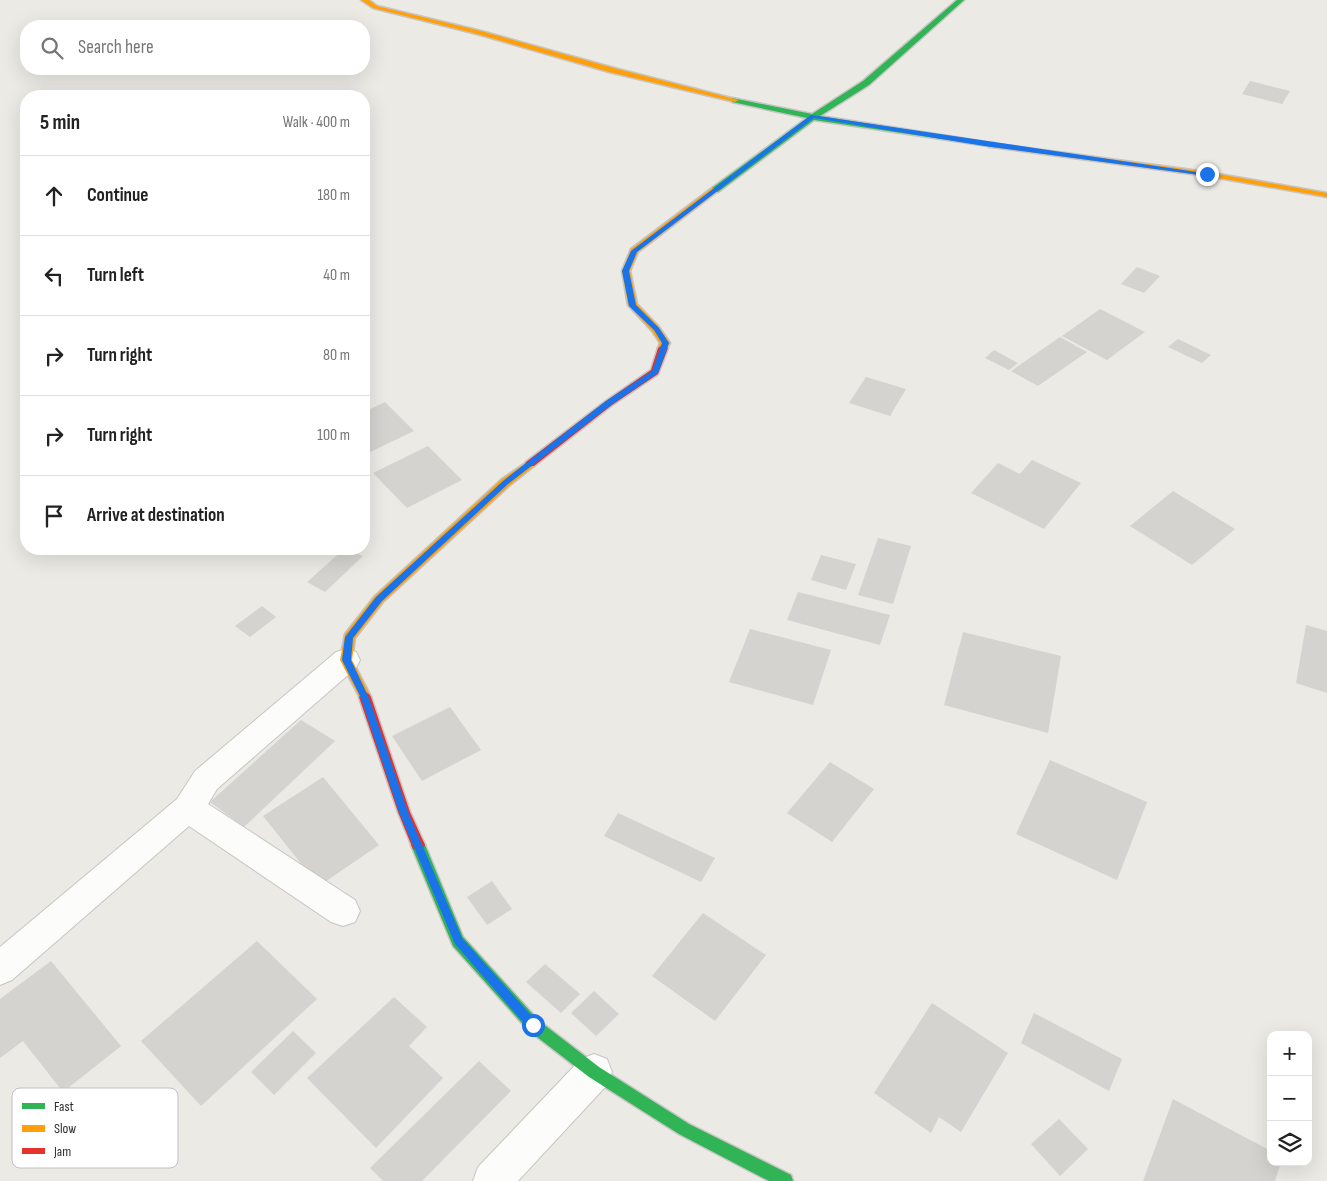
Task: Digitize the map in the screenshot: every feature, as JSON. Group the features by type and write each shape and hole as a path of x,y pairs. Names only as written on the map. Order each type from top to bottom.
{"street":[{"path":"364,0 375,7 480,32 640,77 813,117 984,144 1207,174 1327,195"},
{"path":"785,1181 684,1130 594,1072 533,1025 458,941 404,812 365,698 346,660 349,637 379,599 506,482 608,403 655,372 665,343 656,329 633,306 626,271 634,251 813,117 866,83 961,0"},
{"path":"0,969 188,808 206,780 346,660"},
{"path":"188,808 344,911"},
{"path":"492,1181 594,1072"}],"building":[{"path":"1250,81 1290,91 1282,104 1242,94"},
{"path":"1137,267 1160,276 1144,293 1121,284"},
{"path":"1100,309 1145,332 1107,360 1062,336"},
{"path":"1060,337 1087,352 1038,386 1011,371"},
{"path":"1178,339 1211,355 1202,363 1168,347"},
{"path":"994,350 1018,363 1009,370 985,358"},
{"path":"866,377 906,389 890,416 849,403"},
{"path":"385,402 414,431 370,452 370,409"},
{"path":"428,446 462,480 407,508 373,473"},
{"path":"1032,460 1081,483 1044,529 971,493 998,463 1020,474"},
{"path":"1173,491 1235,529 1192,565 1130,526"},
{"path":"878,538 911,546 893,604 858,595"},
{"path":"337,555 363,556 325,592 307,582"},
{"path":"821,555 856,564 846,590 811,580"},
{"path":"798,592 890,615 880,645 787,620"},
{"path":"262,606 276,617 250,637 235,626"},
{"path":"1306,625 1327,631 1327,693 1296,683"},
{"path":"750,629 831,650 813,705 729,682"},
{"path":"963,632 1061,656 1048,733 944,705"},
{"path":"450,707 481,750 422,781 392,736"},
{"path":"301,720 335,741 244,827 210,802"},
{"path":"1050,760 1147,802 1117,880 1016,834"},
{"path":"830,762 874,789 832,842 787,813"},
{"path":"323,777 379,845 319,886 263,816"},
{"path":"618,813 715,858 701,882 604,836"},
{"path":"492,881 512,909 487,925 467,897"},
{"path":"703,913 766,955 715,1021 652,976"},
{"path":"257,941 317,999 201,1106 141,1041"},
{"path":"51,961 121,1046 68,1088 60,1088 23,1041 0,1058 0,999"},
{"path":"545,964 580,994 561,1013 526,982"},
{"path":"594,991 619,1014 596,1036 571,1013"},
{"path":"394,997 427,1027 409,1046 443,1078 376,1148 307,1078"},
{"path":"932,1003 1008,1053 961,1132 939,1117 931,1133 874,1093"},
{"path":"1034,1013 1122,1059 1109,1091 1021,1043"},
{"path":"293,1031 316,1053 274,1095 251,1072"},
{"path":"479,1061 511,1091 422,1181 383,1181 370,1168"},
{"path":"1173,1099 1267,1149 1267,1166 1280,1166 1275,1181 1143,1181"},
{"path":"1059,1119 1088,1149 1060,1176 1031,1144"}],"traffic: fast":[{"path":"715,190 813,117 866,83 961,0"},
{"path":"735,100 813,117 992,145"},
{"path":"418,845 458,941 533,1025 594,1072 684,1129 785,1181"}],"traffic: slow":[{"path":"364,0 375,7 479,32 612,70 735,100"},
{"path":"992,145 1207,174 1327,195"},
{"path":"663,348 665,343 656,329 633,305 626,271 634,251 715,190"},
{"path":"365,697 346,660 349,637 379,599 506,482 530,464"}],"traffic: jam":[{"path":"530,464 609,403 655,372 663,348"},
{"path":"365,697 404,812 418,845"}],"route":[{"path":"533,1025 458,941 404,812 365,698 346,660 349,637 379,599 506,482 608,403 655,372 665,343 656,329 633,306 626,271 634,251 813,117 984,144 1207,174"}]}
